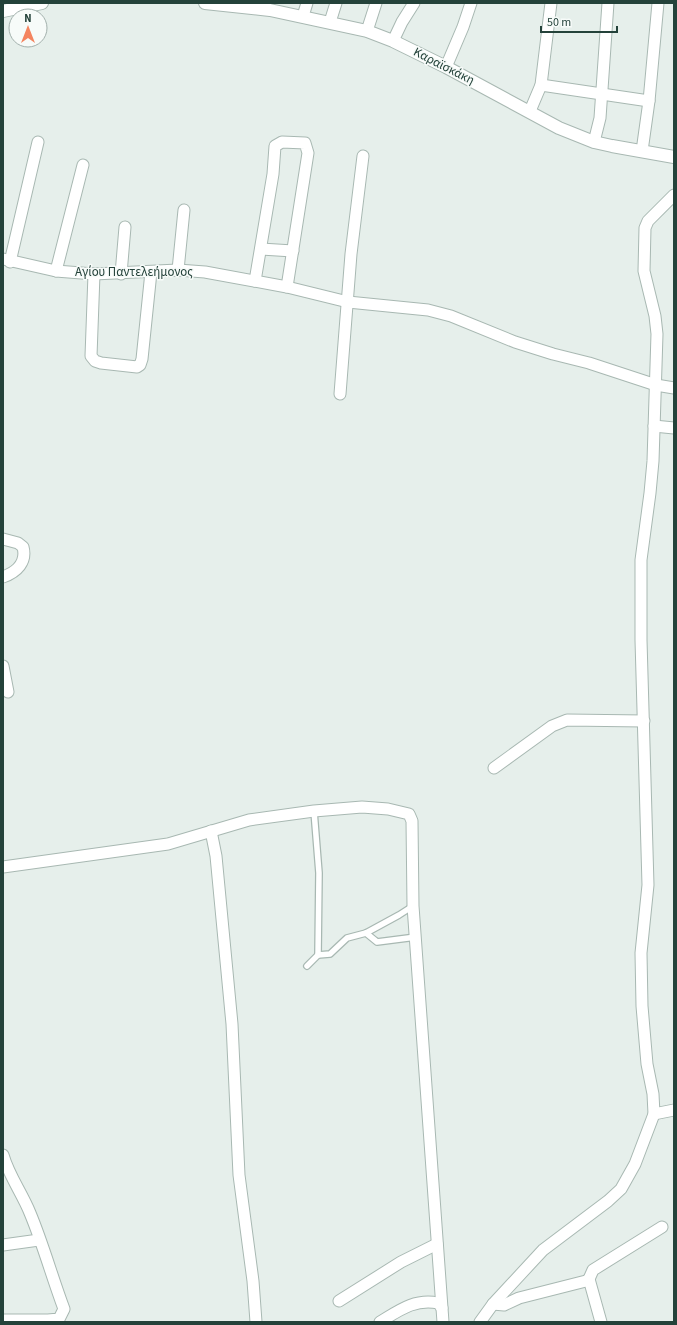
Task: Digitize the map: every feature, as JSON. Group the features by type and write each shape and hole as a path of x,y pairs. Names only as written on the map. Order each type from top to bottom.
{"street":[{"path":"3,11 42,3"},
{"name":"Καραϊσκάκη","path":"205,3 271,6 303,16 367,31 394,41 446,67 559,128 594,142 674,157"},
{"path":"303,16 307,3"},
{"path":"330,22 336,3"},
{"path":"367,31 376,3"},
{"path":"394,41 402,22 414,3"},
{"path":"446,67 463,27 471,3"},
{"path":"530,111 541,85 551,3"},
{"path":"594,142 600,118 608,3"},
{"path":"642,151 649,101 658,3"},
{"path":"541,85 649,101"},
{"path":"6,260 38,142"},
{"path":"255,282 273,174 275,146 282,142 305,143 308,152 287,287"},
{"path":"340,394 351,254 363,156"},
{"path":"56,271 84,165"},
{"path":"480,1322 493,1304 543,1250 608,1201 621,1189 635,1164 654,1114 653,1094 647,1064 640,952 648,885 644,721 640,640 641,560 650,493 656,385 657,334 655,316 644,271 645,228 648,222 674,195"},
{"path":"178,270 184,210"},
{"path":"121,274 126,227"},
{"path":"261,249 293,251"},
{"name":"Αγίου Παντελεήμονος","path":"6,260 56,271 94,274 121,274 178,270 205,272 287,287 348,302 428,310 451,316 530,347 656,385 674,388"},
{"path":"94,274 91,356 94,361 101,363 137,367 142,359 151,272"},
{"path":"654,426 674,428"},
{"path":"3,539 18,543 23,547 25,556 22,564 4,577"},
{"path":"3,666 8,692"},
{"path":"494,768 552,726 567,720 644,721"},
{"path":"3,867 168,844 249,820 314,811 362,807 388,809 409,814 412,821 413,906 444,1322"},
{"path":"211,831 216,856 232,1024 239,1176 253,1281 256,1322"},
{"path":"654,1114 674,1110"},
{"path":"3,1155 11,1178 27,1205 64,1309 59,1319 3,1320"},
{"path":"493,1304 504,1305 519,1298 586,1282 593,1270 662,1227"},
{"path":"3,1245 39,1240"},
{"path":"340,1301 401,1262 437,1244"},
{"path":"589,1279 601,1322"},
{"path":"380,1322 405,1306 420,1302 438,1303 442,1308"}],"lane":[{"path":"307,966 318,954 319,874 314,811"},
{"path":"318,954 330,954 347,938 366,933 413,906"},
{"path":"366,933 377,942 416,936"}]}
